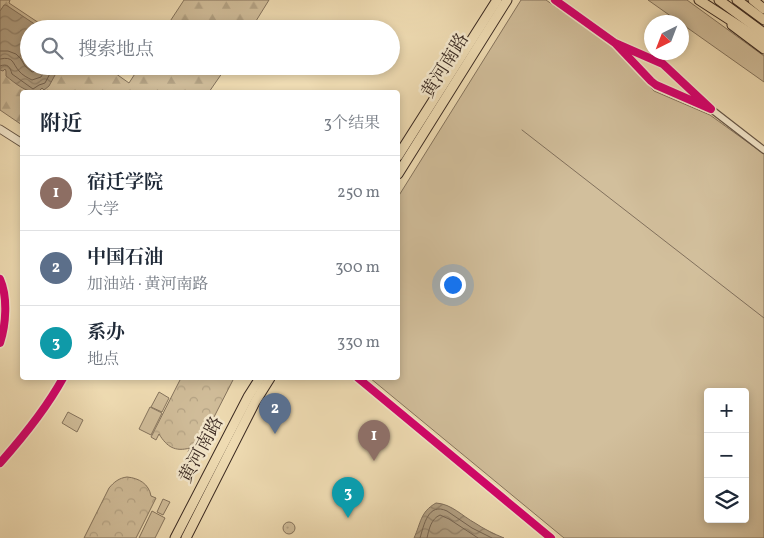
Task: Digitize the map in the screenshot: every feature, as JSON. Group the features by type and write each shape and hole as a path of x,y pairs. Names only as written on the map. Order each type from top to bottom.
{"main road":[{"name":"黄河南路","path":"400,153 497,0"},
{"name":"黄河南路","path":"400,171 507,0"},
{"path":"698,0 764,42"},
{"path":"698,0 764,49"},
{"path":"719,0 764,33"},
{"path":"737,0 764,20"},
{"path":"753,0 764,7"},
{"path":"757,0 764,7"},
{"name":"黄河南路","path":"175,538 259,380"},
{"name":"黄河南路","path":"186,538 255,402 269,380"}],"street":[{"path":"555,0 615,43 656,85 711,109"},
{"path":"615,43 663,64 711,109 764,150"},
{"path":"0,129 20,142"},
{"path":"0,279 3,285 5,309 0,343"},
{"path":"0,463 44,410 62,380"},
{"path":"360,380 551,538"}],"green space":[{"path":"0,0 10,0 9,3 34,20 20,20 20,75 118,75 129,83 134,75 221,75 210,90 20,90 20,124 0,110"},
{"path":"184,0 269,0 257,20 171,20"},
{"path":"521,0 546,0 611,45 654,91 710,115 764,154 764,538 564,538 372,380 400,380 400,194"},
{"path":"648,0 687,0 764,56 764,82 689,29 689,15 669,15"},
{"path":"180,380 233,380 195,454 188,452 190,448 176,449 168,445 159,434 156,440 151,437"},
{"path":"159,392 169,398 162,412 151,407"},
{"path":"150,407 162,413 151,435 139,429"},
{"path":"68,412 83,420 77,432 62,423"},
{"path":"127,477 143,482 151,496 156,498 136,538 84,538 109,488 117,481"},
{"path":"163,499 170,502 163,515 157,512"},
{"path":"152,511 165,518 155,538 139,538"},
{"path":"289,522 295,528 289,534 283,528"}],"water":[{"path":"6,5 28,20 20,20 20,75 55,75 49,86 44,90 42,88 40,90 25,89 6,76 5,69 3,71 0,70 0,11"},
{"path":"436,503 452,508 504,538 414,538 424,514"}],"waterway":[{"path":"522,130 764,318"}],"cycle path":[{"path":"555,0 615,43 656,85 711,109 663,64 615,43"},
{"path":"0,279 3,286 5,311 4,328 0,343"},
{"path":"0,463 34,422 62,380"},
{"path":"360,380 551,538"}],"place":[{"name":"中国石油","path":"275,434"},
{"name":"宿迁学院","path":"374,461"},
{"name":"系办","path":"348,518"}]}
